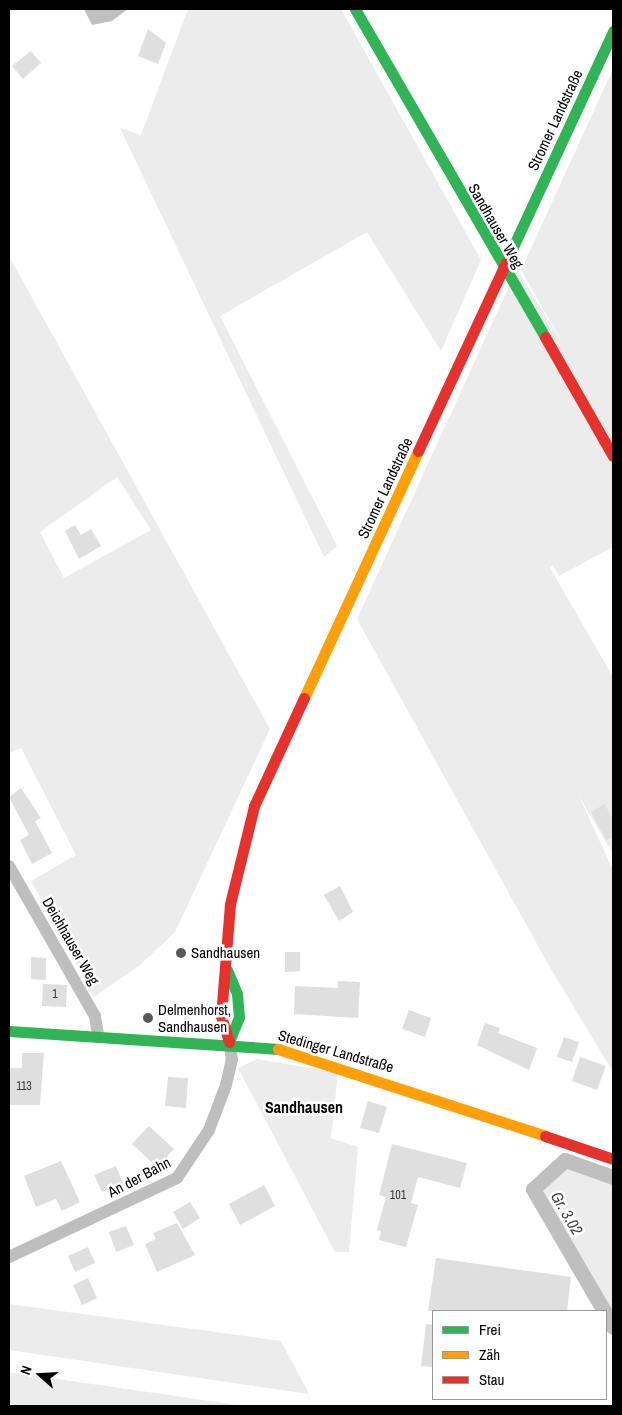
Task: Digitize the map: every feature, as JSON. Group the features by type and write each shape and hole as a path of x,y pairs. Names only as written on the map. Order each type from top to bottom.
{"main road":[{"name":"Sandhauser Weg","path":"355,9 503,269 613,456"},
{"name":"Stromer Landstraße","path":"229,1042 221,1016 227,970 232,895 254,806 613,31"},
{"name":"Stromer Landstraße","path":"227,970 238,994 239,1017 229,1042"},
{"name":"Stedinger Landstraße","path":"9,1031 229,1042 288,1050 372,1075 613,1159"}],"street":[{"name":"Deichhauser Weg","path":"9,866 95,1016 98,1035"},
{"name":"An der Bahn","path":"9,1257 177,1178 212,1121 232,1060 229,1042"}],"shaded area":[{"path":"84,9 128,9 112,21 92,25"},
{"path":"188,9 341,9 481,260 441,351 367,232 220,316 337,546 324,557 120,128 141,135"},
{"path":"613,69 613,547 559,576 553,565 550,568 613,677 613,854 579,796 613,870 613,1072 548,964 357,619 517,269 563,344 521,270"},
{"path":"9,256 270,729 175,932 140,965 94,997 31,881 76,855 21,748 9,753","holes":["117,477 151,530 64,578 40,532"]},
{"path":"257,1059 338,1073 331,1138 358,1147 349,1252 335,1252 238,1068"},
{"path":"572,1160 613,1174 613,1319 538,1191"},
{"path":"9,1304 281,1341 309,1394 9,1350"},
{"path":"9,1372 245,1406 9,1406"}],"building":[{"path":"148,29 166,43 158,64 138,56"},
{"path":"31,51 41,63 23,79 12,66"},
{"path":"75,525 81,535 91,529 101,546 79,559 65,531"},
{"path":"21,788 41,818 35,821 52,853 32,864 20,840 29,835 9,797"},
{"path":"605,804 613,820 613,837 606,840 591,812"},
{"path":"340,886 353,912 339,921 324,895"},
{"path":"285,952 300,952 300,971 285,972"},
{"path":"31,957 46,958 46,980 31,979"},
{"path":"338,981 360,982 358,1018 294,1014 295,986 338,988"},
{"path":"43,984 67,985 66,1007 42,1006"},
{"path":"409,1010 431,1018 425,1037 402,1029"},
{"path":"485,1023 500,1028 498,1033 537,1048 529,1070 477,1045"},
{"path":"564,1037 579,1042 572,1062 557,1057"},
{"path":"22,1053 44,1053 40,1105 9,1105 9,1068 22,1068"},
{"path":"580,1057 606,1066 597,1090 572,1081"},
{"path":"168,1077 188,1078 186,1108 165,1106"},
{"path":"368,1101 387,1107 379,1133 360,1128"},
{"path":"149,1126 174,1149 157,1167 132,1144"},
{"path":"392,1144 467,1163 460,1188 418,1177 411,1203 418,1205 406,1247 379,1240 381,1231 377,1230 386,1197 379,1195"},
{"path":"61,1161 80,1202 62,1211 56,1199 36,1207 24,1176"},
{"path":"116,1166 123,1183 102,1192 94,1175"},
{"path":"264,1185 275,1206 240,1225 229,1204"},
{"path":"190,1202 200,1218 183,1229 173,1212"},
{"path":"177,1223 195,1255 157,1272 145,1244 156,1239 153,1233"},
{"path":"126,1226 134,1245 116,1252 109,1232"},
{"path":"88,1247 95,1263 75,1272 68,1256"},
{"path":"436,1258 571,1277 567,1310 428,1311"},
{"path":"88,1278 97,1298 82,1305 73,1285"},
{"path":"426,1324 432,1325 432,1367 421,1366"}],"waterway":[{"name":"Gr. 3.02","path":"603,1310 533,1189 565,1160 613,1177"},
{"name":"Gr. 3.02","path":"607,1317 613,1327"}],"traffic: fast":[{"path":"355,9 545,337"},
{"path":"506,262 613,31"},
{"path":"227,970 237,994 239,1017 229,1042"},
{"path":"9,1031 278,1049"}],"traffic: slow":[{"path":"304,698 418,451"},
{"path":"278,1049 545,1136"}],"traffic: jam":[{"path":"418,451 506,262"},
{"path":"545,337 613,456"},
{"path":"229,1042 221,1016 230,904 254,806 304,698"},
{"path":"545,1136 613,1159"}],"place":[{"name":"Sandhausen","path":"181,953"},
{"name":"Delmenhorst, Sandhausen","path":"148,1018"}],"district":[{"name":"Sandhausen","path":"304,1107"}]}
